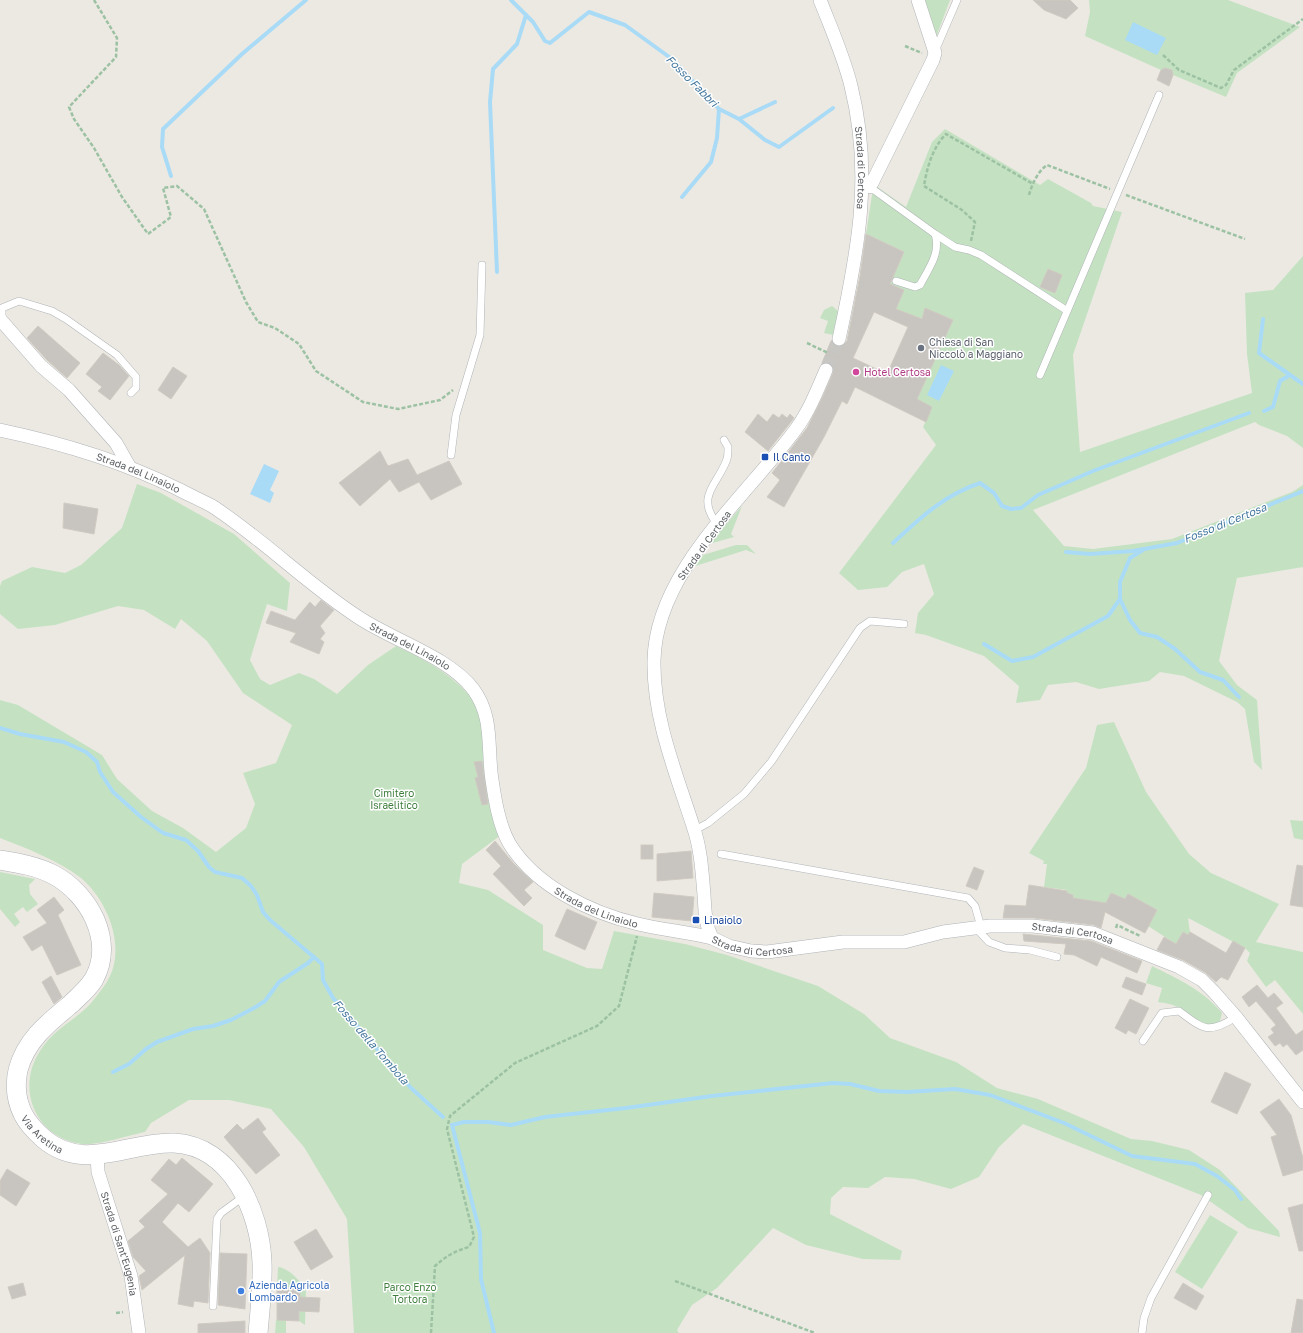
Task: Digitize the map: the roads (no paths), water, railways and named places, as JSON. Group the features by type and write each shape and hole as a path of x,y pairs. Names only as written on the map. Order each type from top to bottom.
{"main road":[{"name":"Via Aretina","path":"0,860 38,868 66,883 82,899 90,910 100,934 102,956 94,979 83,992 43,1028 31,1041 22,1058 17,1081 18,1099 23,1113 30,1124 43,1138 56,1148 67,1153 81,1156 97,1155 159,1143 174,1143 190,1146 207,1153 223,1165 245,1195 258,1231 262,1255 258,1333"}],"street":[{"name":"Strada di Certosa","path":"820,0 851,87 859,126 863,188 856,251 839,339"},
{"path":"863,188 872,183 935,53 918,0"},
{"path":"1,320 42,366 69,390 111,437 129,466"},
{"name":"Strada di Certosa","path":"826,370 811,404 798,426 717,524 679,576 659,622 654,652 655,679 659,711 673,763 695,830 700,853 706,920 712,938 736,948 767,952 843,942 904,942 943,932 978,927 1033,926 1077,930 1101,935 1179,967 1196,976 1208,986 1236,1017 1303,1102"},
{"name":"Strada del Linaiolo","path":"0,430 64,445 129,466 149,474 211,506 359,618 450,668 469,684 480,700 487,718 494,792 502,824 509,843 534,872 560,891 607,915 640,924 712,938"},
{"name":"Strada di Sant'Eugenia","path":"97,1155 98,1172 131,1276 139,1333"}],"lane":[{"path":"935,53 957,0"},
{"path":"1040,375 1066,310 1159,95"},
{"path":"863,188 874,190 934,234 955,247 969,250 981,255 1066,310"},
{"path":"896,281 915,287 920,285 937,252 938,243 934,234"},
{"path":"451,455 456,415 480,335 482,266"},
{"path":"1,320 2,308 19,301 52,312 66,319 117,355 136,377 136,388 131,393"},
{"path":"717,524 708,510 710,488 727,459 728,447 724,440"},
{"path":"695,830 744,794 771,762 860,628 870,621 904,624"},
{"path":"721,854 968,898 977,910 978,927 989,942 1005,948 1030,950 1056,957"},
{"path":"1143,1041 1162,1013 1179,1011 1200,1027 1212,1029 1223,1026 1236,1017"},
{"path":"213,1306 217,1219 245,1195"},
{"path":"1142,1333 1144,1318 1151,1298 1208,1195"}],"water":[{"path":"1133,22 1166,38 1157,55 1125,40"},
{"path":"941,365 954,371 939,401 927,395"},
{"path":"264,464 279,471 270,490 274,493 270,503 250,494"}],"waterway":[{"path":"171,176 162,147 163,129 242,54 306,0"},
{"name":"Fosso Fabbri","path":"511,0 533,22 545,41 550,43 589,12 625,25 672,59 719,109 717,138 711,162 682,197"},
{"path":"497,272 490,102 493,69 517,44 526,15"},
{"path":"739,119 775,102"},
{"path":"719,109 739,119 765,140 779,147 833,108"},
{"path":"1263,319 1259,353 1290,375"},
{"path":"1264,411 1273,407 1280,381 1290,375 1303,384"},
{"path":"893,543 933,508 955,494 980,483 994,493 1002,506 1011,509 1021,508 1038,495 1093,471 1249,413"},
{"name":"Fosso di Certosa","path":"1066,552 1090,554 1133,551 1177,543 1303,491"},
{"name":"Fosso di Certosa","path":"1143,550 1130,558 1120,582 1120,599 1130,620 1140,633 1157,637 1175,649 1200,672 1223,680 1239,697"},
{"name":"Fosso di Certosa","path":"984,644 1012,661 1033,657 1108,616 1120,599"},
{"name":"Fosso della Tombola","path":"0,728 20,734 64,742 86,752 97,762 100,772 113,792 141,817 163,833 186,840 198,851 209,867 215,872 242,878 251,886 257,895 263,912 270,920 322,964 323,980 333,998 411,1088 443,1117"},
{"path":"113,1072 129,1064 146,1049 157,1042 193,1029 213,1026 231,1020 254,1008 265,1001 279,982 308,963 314,957"},
{"path":"494,1333 481,1279 480,1233 452,1125 464,1122 488,1122 511,1125 545,1117 712,1096 833,1083 850,1084 879,1091 907,1092 955,1089 990,1095 1064,1123 1132,1156 1195,1164 1217,1176 1235,1190 1241,1199"}],"tunnel":[{"path":"826,370 839,339"}],"place":[{"name":"Chiesa di San Niccolò a Maggiano","path":"921,348"},
{"name":"Hotel Certosa","path":"856,372"},
{"name":"Il Canto","path":"765,457"},
{"name":"Linaiolo","path":"696,920"},
{"name":"Azienda Agricola Lombardo","path":"241,1291"}],"park label":[{"name":"Cimitero Israelitico","path":"394,798"},
{"name":"Parco Enzo Tortora","path":"410,1292"}]}
